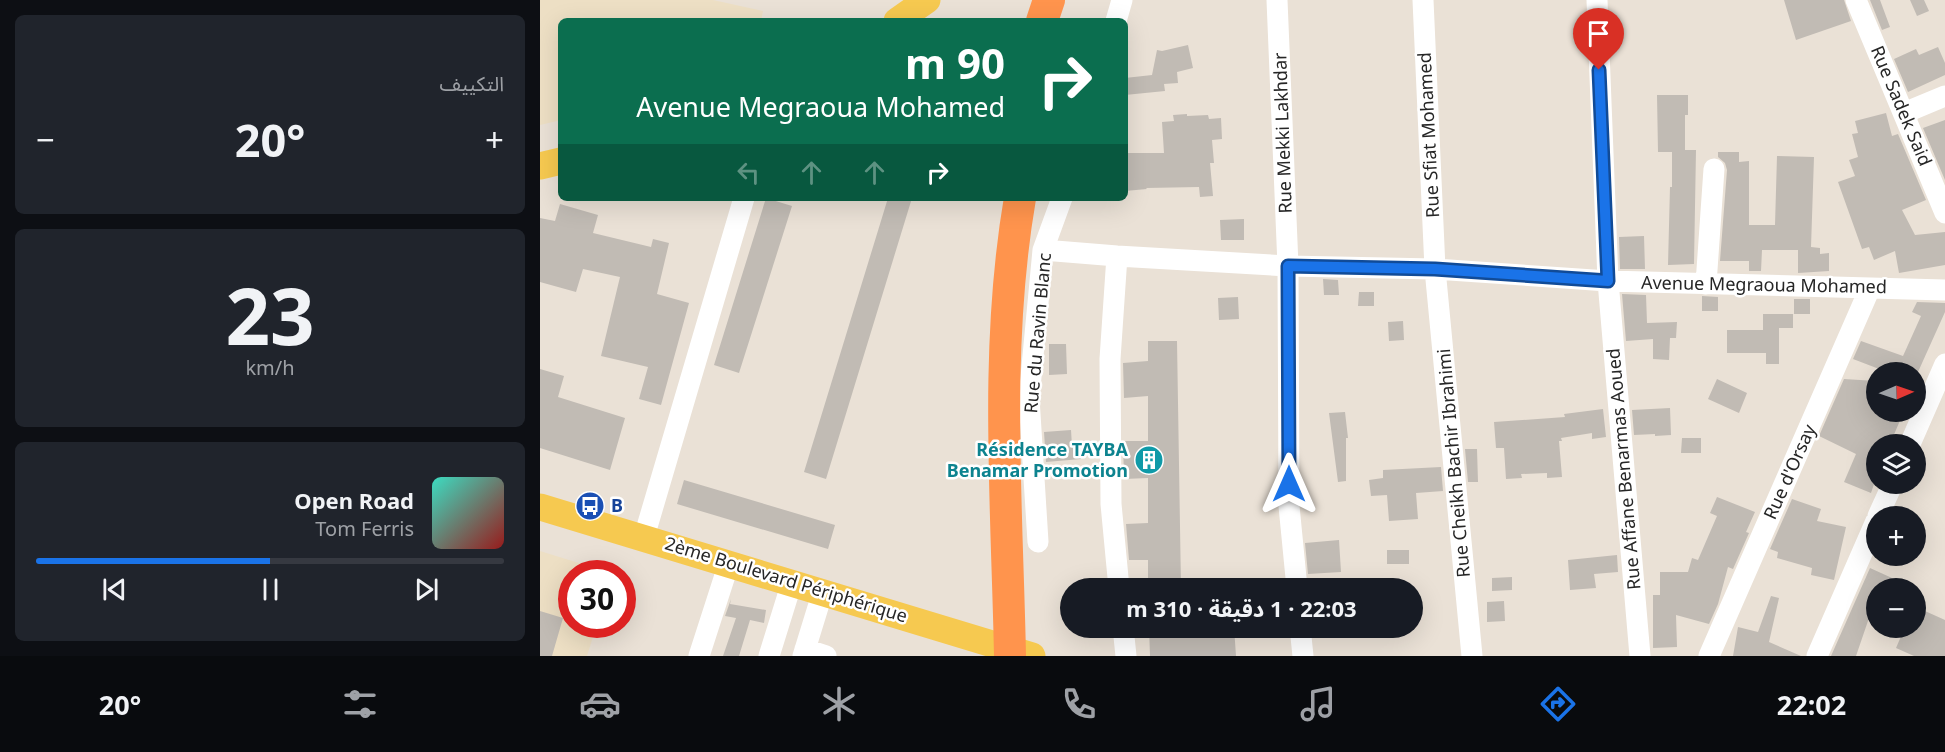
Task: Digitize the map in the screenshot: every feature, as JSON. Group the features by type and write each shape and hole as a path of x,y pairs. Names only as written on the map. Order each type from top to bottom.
{"highway":[{"path":"1043,18 1049,0"},
{"path":"1063,18 1069,0"},
{"path":"990,656 986,355 987,297 998,201"},
{"path":"1010,656 1004,356 1007,301 1020,201"}],"main road":[{"path":"901,18 927,0"},
{"path":"540,166 558,162"},
{"name":"2ème Boulevard Périphérique","path":"540,507 1032,656"}],"street":[{"path":"1117,18 1122,0"},
{"name":"Rue Mekki Lakhdar","path":"1277,0 1288,266 1289,506 1296,578"},
{"name":"Rue Sfiat Mohamed","path":"1423,0 1435,269"},
{"name":"Rue Affane Benarmas Aoued","path":"1597,0 1608,281 1640,656"},
{"name":"Rue Sadek Said","path":"1856,0 1945,213"},
{"path":"1904,113 1945,96"},
{"path":"1706,284 1714,170"},
{"path":"644,537 743,201"},
{"name":"Rue du Ravin Blanc","path":"1038,542 1029,398 1044,250 1061,201"},
{"name":"Avenue Megraoua Mohamed","path":"1044,250 1288,266 1435,269 1608,281 1945,290"},
{"path":"1117,256 1110,392 1111,504 1118,578"},
{"name":"Rue Cheikh Bachir Ibrahimi","path":"1435,269 1472,656"},
{"name":"Rue d'Orsay","path":"1709,656 1870,288"},
{"path":"1914,434 1945,364"},
{"path":"1817,656 1866,543"},
{"path":"699,656 729,563"},
{"path":"769,656 792,582"},
{"path":"823,591 804,652 826,656"},
{"path":"1124,638 1126,656"},
{"path":"1301,638 1303,656"}],"shaded area":[{"path":"540,0 713,0 763,11 762,18 558,18 558,121 540,125"},
{"path":"540,551 569,560 558,560 558,638 593,638 587,656 540,656"}],"building":[{"path":"1784,0 1844,0 1851,21 1796,40"},
{"path":"1870,0 1880,0 1890,27 1882,30"},
{"path":"1910,0 1924,0 1929,11 1917,16"},
{"path":"1188,45 1193,68 1177,72 1178,83 1164,84 1165,91 1128,95 1128,78 1152,75 1157,50"},
{"path":"1938,47 1945,63 1945,75 1908,92 1894,59 1916,49 1919,55"},
{"path":"1657,95 1688,95 1688,115 1685,115 1685,150 1696,150 1694,264 1668,265 1672,152 1658,152"},
{"path":"1886,113 1892,136 1898,134 1926,200 1902,210 1915,235 1945,232 1945,265 1899,273 1895,251 1874,260 1869,247 1862,249 1838,182 1855,176 1849,160 1858,157 1852,134 1858,133 1855,121"},
{"path":"1173,115 1208,115 1209,119 1221,118 1222,139 1212,140 1214,163 1210,163 1213,196 1200,197 1199,187 1128,191 1128,153 1164,153 1162,122 1174,121"},
{"path":"1945,120 1945,180 1923,128"},
{"path":"1718,152 1739,152 1739,162 1749,161 1749,225 1775,225 1777,156 1814,157 1811,247 1820,248 1820,254 1829,253 1829,271 1798,273 1798,250 1762,250 1761,271 1749,271 1749,261 1720,261 1727,170 1725,163 1718,157"},
{"path":"765,201 776,201 792,206 739,373 714,365"},
{"path":"887,201 911,201 826,479 804,472"},
{"path":"560,204 598,215 593,233 651,247 653,239 669,243 657,294 689,303 661,405 639,399 648,367 601,356 620,277 583,269 576,292 540,282 540,218 555,221"},
{"path":"1244,219 1244,240 1221,240 1220,220"},
{"path":"1644,236 1645,269 1620,269 1619,237"},
{"path":"1323,279 1338,280 1339,295 1324,295"},
{"path":"1359,292 1374,292 1374,306 1358,306"},
{"path":"1622,294 1646,295 1647,323 1677,322 1676,338 1670,338 1669,360 1653,359 1653,339 1626,341"},
{"path":"1702,296 1718,297 1718,311 1702,311"},
{"path":"1238,297 1239,319 1219,320 1218,298"},
{"path":"1794,299 1810,299 1810,314 1794,314"},
{"path":"1917,302 1945,303 1945,312 1922,362 1866,362 1866,364 1853,359 1861,341 1903,356 1921,316 1912,312"},
{"path":"1763,314 1793,314 1793,328 1779,328 1779,364 1766,364 1766,353 1727,353 1727,330 1763,330"},
{"path":"1403,321 1404,340 1389,341 1388,322"},
{"name":"Résidence TAYBA Benamar Promotion","path":"1148,341 1177,341 1181,578 1148,578 1148,560 1129,560 1126,524 1148,523 1148,478 1124,479 1123,441 1148,441 1148,396 1124,398 1123,363 1148,361"},
{"path":"1049,344 1066,344 1067,374 1049,375"},
{"path":"540,369 564,376 558,397 625,418 610,470 540,448"},
{"path":"1717,379 1747,393 1739,413 1708,399"},
{"path":"1844,379 1866,380 1866,422 1899,422 1894,434 1866,434 1866,491 1844,482 1856,454 1819,436"},
{"path":"1670,408 1671,435 1634,435 1632,410"},
{"path":"1603,409 1606,437 1592,439 1592,433 1561,438 1562,441 1559,441 1562,477 1547,478 1547,473 1521,474 1522,478 1506,479 1504,448 1496,448 1494,422 1565,417 1564,414"},
{"path":"1345,412 1348,438 1346,438 1346,481 1338,482 1329,413"},
{"path":"1071,430 1072,446 1080,445 1081,459 1046,462 1044,432"},
{"path":"1682,438 1701,438 1701,453 1681,453"},
{"path":"1465,449 1477,449 1478,482 1468,482"},
{"path":"1441,467 1443,491 1416,493 1418,519 1389,521 1387,495 1371,496 1369,480 1383,478 1383,470"},
{"path":"684,480 835,525 828,549 677,504"},
{"path":"1717,497 1755,512 1746,532 1749,533 1733,569 1728,567 1718,604 1709,624 1676,615 1677,647 1653,648 1653,595 1660,595 1660,572 1688,572 1692,558 1698,560 1717,516 1710,513"},
{"path":"1792,499 1821,509 1817,521 1846,527 1834,580 1811,575 1812,568 1777,558 1778,552 1770,549"},
{"path":"1339,540 1341,572 1308,574 1305,543"},
{"path":"1387,550 1409,550 1409,564 1387,564"},
{"path":"1617,555 1618,572 1594,574 1596,588 1570,590 1568,560"},
{"path":"1870,568 1892,578 1866,578 1866,627 1856,656 1831,656"},
{"path":"1512,577 1512,590 1492,591 1492,578"},
{"path":"1771,596 1779,598 1769,642 1801,656 1733,656 1738,627 1758,632"},
{"path":"731,599 730,604 766,610 764,623 750,620 739,656 723,656 736,618 725,616"},
{"path":"1504,601 1505,621 1487,622 1487,602"},
{"path":"540,611 558,616 558,635 552,656 540,656"},
{"path":"1926,611 1945,620 1945,656 1914,656 1896,648 1900,638 1926,638"},
{"path":"1149,638 1235,638 1236,656 1150,656"}],"place":[{"name":"Résidence TAYBA Benamar Promotion","path":"1149,460"},
{"name":"B","path":"590,506"}],"route":[{"path":"1289,484 1288,266 1435,269 1608,281 1599,70"}]}
